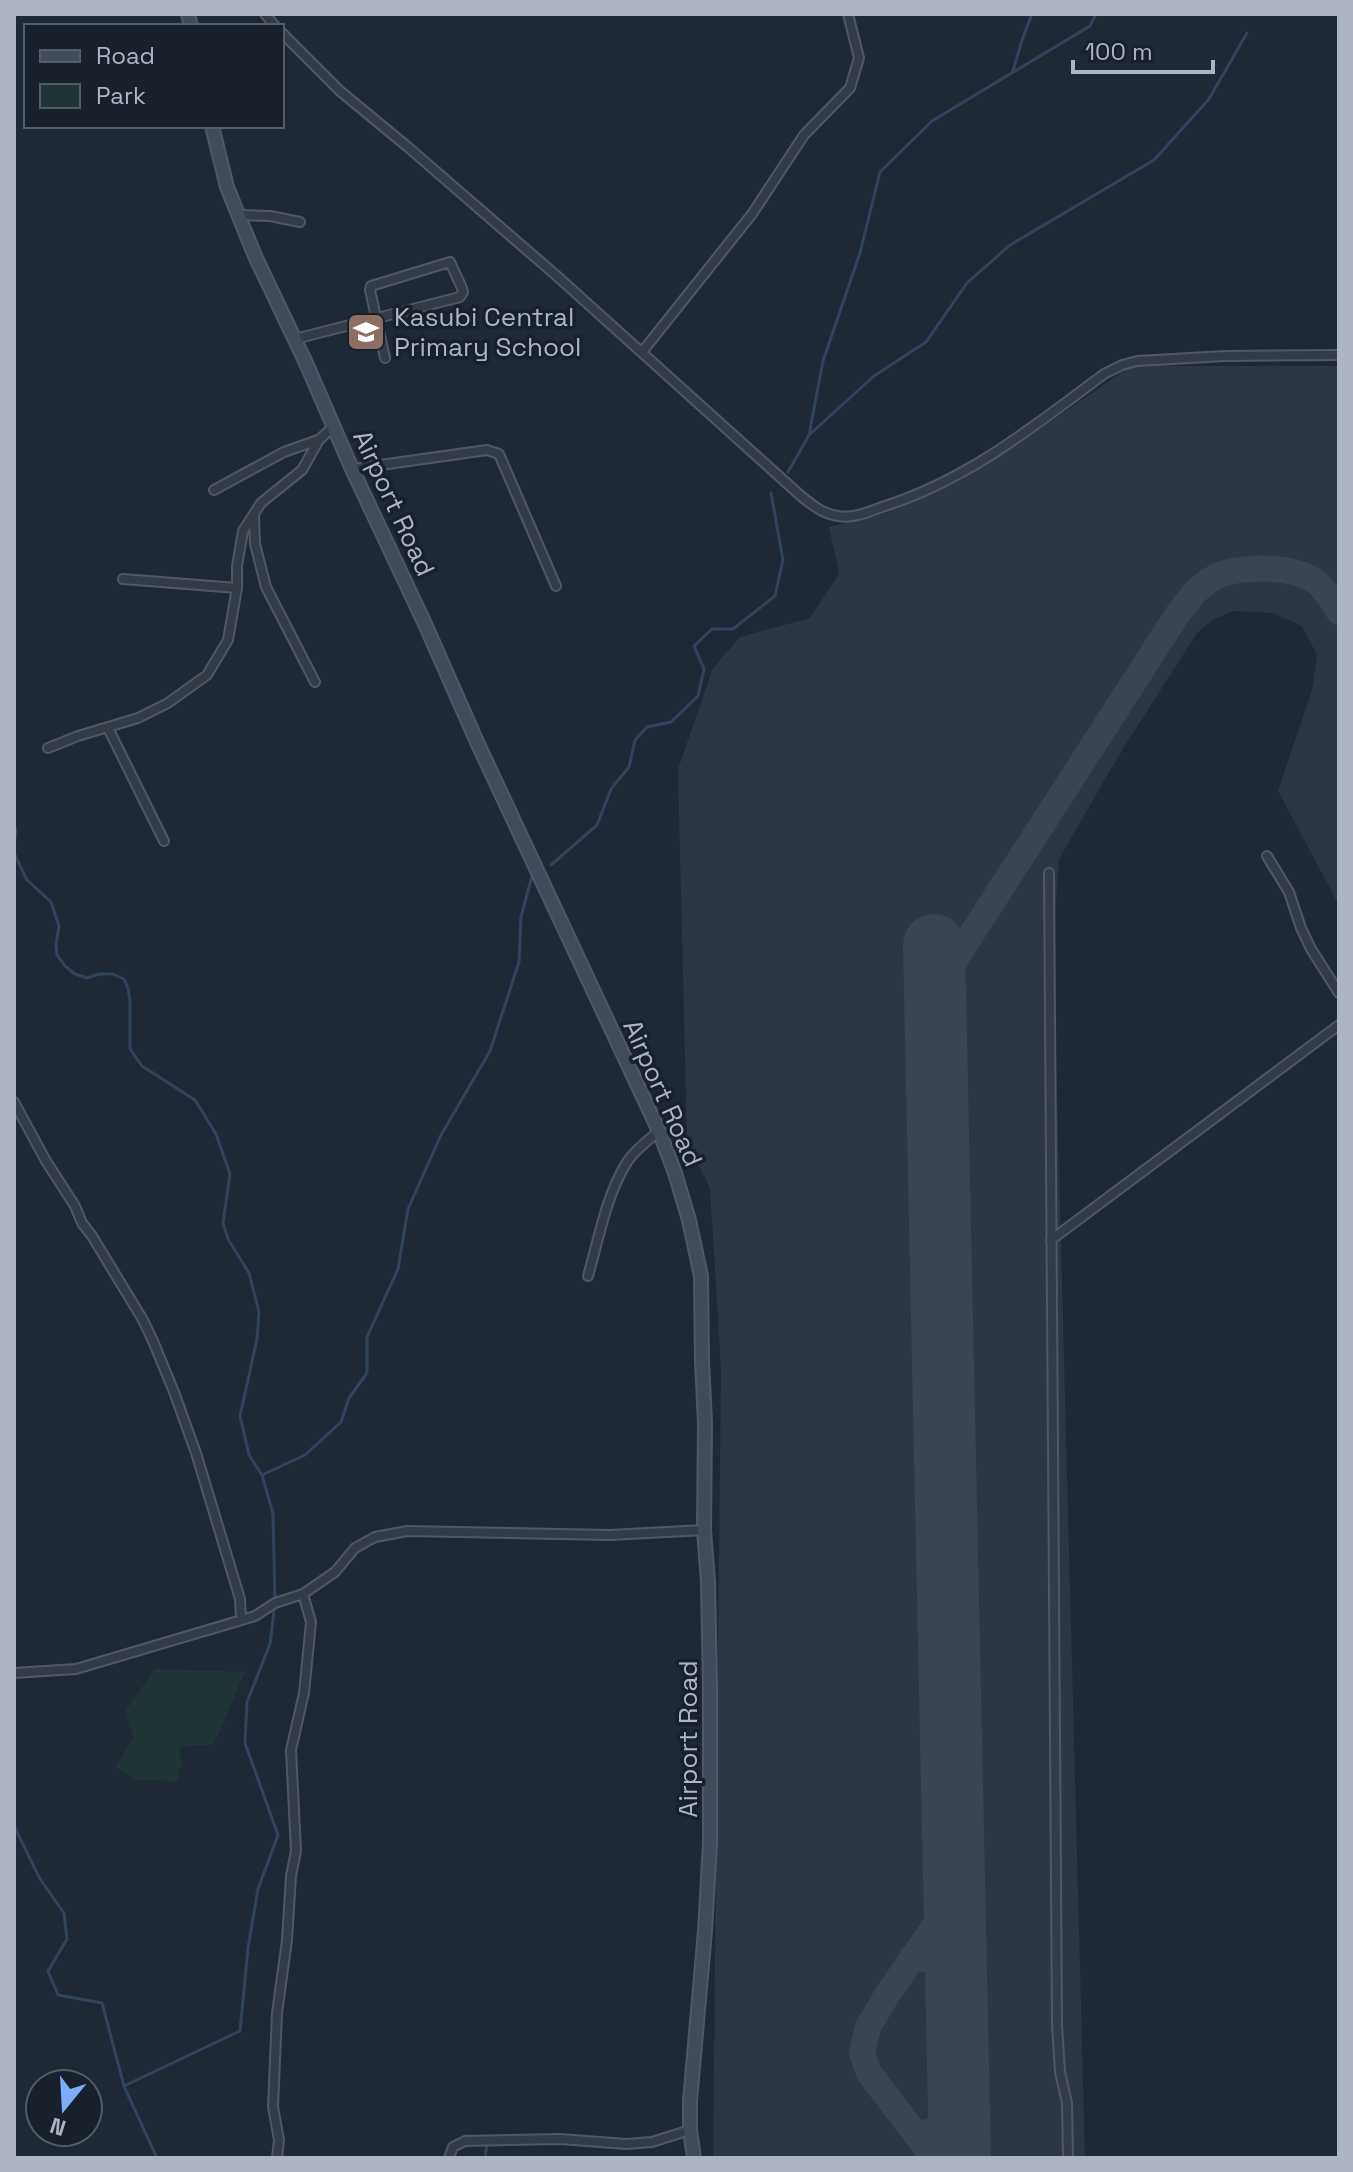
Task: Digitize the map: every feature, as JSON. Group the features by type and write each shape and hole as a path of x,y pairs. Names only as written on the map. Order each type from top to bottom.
{"street":[{"path":"642,352 752,214 804,135 850,88 859,58 848,14"},
{"path":"284,35 340,91 642,352 801,496 827,513 857,516 905,500 965,473 1104,374 1122,365 1137,361 1225,356 1339,355"},
{"name":"Airport Road","path":"212,128 224,175 255,256 659,1131 689,1220 701,1276 710,1843 690,2090 694,2158"},
{"path":"239,215 270,216 300,222"},
{"path":"295,339 377,319 460,297 462,288 450,262 371,286 377,319 385,358"},
{"path":"48,748 138,718 168,703 207,675 228,640 237,588 241,537 261,503 302,470 319,440 334,426"},
{"path":"214,490 284,452 319,440"},
{"path":"352,469 487,450 499,454 556,586"},
{"path":"254,515 255,544 266,587 315,682"},
{"path":"123,579 237,588"},
{"path":"108,728 164,841"},
{"path":"1267,856 1289,892 1311,949 1339,993"},
{"path":"1049,873 1057,2025 1060,2072 1067,2103 1068,2158"},
{"path":"1051,1240 1339,1025"},
{"path":"14,1102 153,1341 196,1453 240,1599 241,1619"},
{"path":"588,1276 609,1202 620,1177 637,1149 659,1131"},
{"path":"14,1673 76,1669 255,1616 275,1603 303,1594 328,1578 355,1548 387,1534 407,1531 610,1535 704,1530"},
{"path":"277,2158 279,2140 273,2107 277,2013 296,1851 291,1750 304,1693 311,1622 303,1594"},
{"path":"449,2158 453,2147 465,2141 560,2139 626,2144 652,2142 690,2130"}],"shaded area":[{"path":"1131,366 1339,366 1339,905 1278,791 1312,690 1317,655 1302,626 1273,613 1232,611 1213,620 1197,633 1119,755 1059,859 1053,942 1085,2158 713,2158 721,1369 710,1188 687,1141 678,769 713,668 740,637 810,618 839,574 829,527 887,513 960,481"}],"green space":[{"path":"155,1669 245,1672 214,1744 180,1747 181,1765 177,1781 138,1780 116,1767 133,1738 126,1710"}],"waterway":[{"path":"1013,71 1032,14"},
{"path":"788,472 809,435 823,361 860,253 880,172 932,121 1090,26 1096,14"},
{"path":"809,435 874,376 926,342 967,283 1010,245 1154,160 1209,99 1247,33"},
{"path":"551,865 597,825 611,789 629,767 635,740 647,727 671,722 698,696 704,669 694,646 712,629 733,629 775,596 783,560 771,493"},
{"path":"14,824 14,846"},
{"path":"14,853 27,880 51,902 59,926 57,955 75,974 87,978 113,974 124,979 130,1001 130,1049 142,1066 195,1100 216,1134 230,1174 223,1223 228,1239 249,1273 259,1312 257,1339 240,1416 249,1455 262,1475 273,1514 275,1603 270,1644 247,1702 245,1743 278,1835 258,1889 248,1948 240,2031 124,2086"},
{"path":"262,1475 305,1455 341,1422 349,1398 367,1373 367,1337 398,1269 408,1209 441,1135 490,1051 519,962 521,917 532,876"},
{"path":"14,1826 40,1879 64,1913 67,1939 48,1971 58,1995 102,2003 124,2086 157,2158"},
{"path":"485,2158 487,2144"}],"taxiway":[{"path":"935,991 1177,615 1197,590 1212,579 1235,571 1264,568 1294,572 1316,582 1339,612"},
{"path":"934,2158 869,2073 862,2053 868,2027 936,1924 954,1881"},
{"path":"912,1957 928,1960 940,1967 956,1992"},
{"path":"919,2135 942,2125 959,2106"}],"runway":[{"path":"934,945 960,2158"}],"place":[{"name":"Kasubi Central Primary School","path":"366,332"}]}
